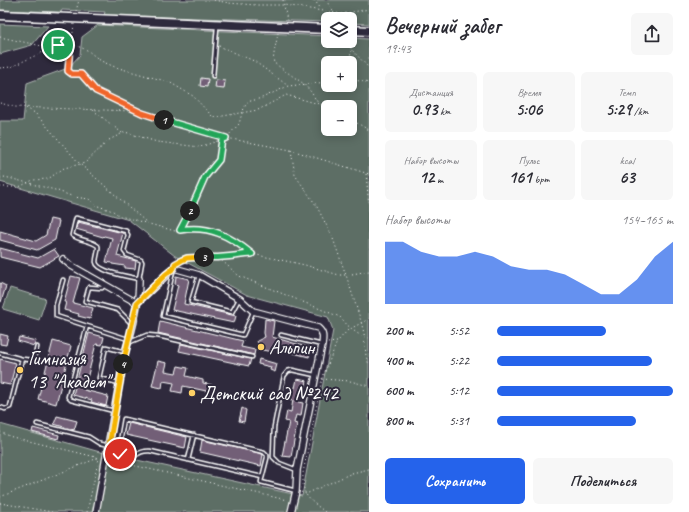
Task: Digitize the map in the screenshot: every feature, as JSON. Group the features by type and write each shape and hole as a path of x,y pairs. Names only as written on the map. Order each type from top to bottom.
{"main road":[{"path":"0,15 321,29"},
{"path":"357,30 369,31"}],"street":[{"path":"63,259 70,265 137,303"},
{"path":"137,303 174,268 198,275 240,299 253,311 318,328 323,334 322,346 297,470 296,491 291,512"},
{"path":"96,512 125,352 129,341 139,293 139,279"}],"lane":[{"path":"213,76 218,24"},
{"path":"76,218 126,231 128,235 124,251 127,255 141,260 142,262 139,279 109,272 100,266 96,262 98,246 95,243 72,235 75,219 76,218"},
{"path":"174,268 163,316 243,335 253,311"},
{"path":"198,275 192,302 232,312 240,299"},
{"path":"63,280 56,305 56,316 129,341 146,335 158,336 252,357"},
{"path":"105,285 102,288 89,287 85,301 118,310 132,324"},
{"path":"87,326 68,397 71,400 114,412"},
{"path":"281,335 322,346"},
{"path":"0,353 32,360 34,359 37,347"},
{"path":"119,383 99,378 106,347 125,352"},
{"path":"0,407 5,409 10,407 22,359"},
{"path":"297,470 279,464 273,457 274,427 284,376 292,370 316,376"},
{"path":"262,477 145,450 139,452 129,460 125,460 122,458 119,448 124,420 264,452 267,455 267,458 261,482 296,491"},
{"path":"38,424 89,437 100,444 119,448"},
{"path":"188,460 194,435"}],"path":[{"path":"79,0 74,19 68,71 72,74 81,74 96,91 142,113"},
{"path":"214,0 256,6 284,5 328,12"},
{"path":"283,0 285,28 278,32 276,50 272,59 274,63 304,84 318,104"},
{"path":"314,0 322,11"},
{"path":"326,0 333,12"},
{"path":"353,12 369,9"},
{"path":"0,37 42,46 77,46 87,50 101,61 115,67 169,82 193,96 212,116 217,117 258,110 286,95 321,105"},
{"path":"0,68 11,67 58,45"},
{"path":"217,45 254,62 288,86"},
{"path":"350,56 352,50 369,68"},
{"path":"357,81 369,83"},
{"path":"0,187 19,187 33,180 48,179 64,168 85,163 109,140 125,132 157,142 200,147 226,138 239,124 242,112 247,102 262,98 288,86 321,83"},
{"path":"0,103 15,108 134,111 226,138 291,150 369,174"},
{"path":"26,108 35,113 80,164 147,223"},
{"path":"92,110 123,133"},
{"path":"357,123 369,130"},
{"path":"180,230 205,177 219,160 222,139"},
{"path":"291,150 295,175 316,205 332,236 361,322 366,356 369,365"},
{"path":"366,173 369,206"},
{"path":"0,178 27,183 89,199 95,205 113,211 120,216 175,231 193,228 208,229 225,236 252,254"},
{"path":"174,268 175,264 187,258 201,256 218,258 252,254 305,265 339,275 369,271"},
{"path":"218,258 240,276 340,317 351,329 364,338 369,338"},
{"path":"325,512 310,500 302,487 303,473 322,379 337,342 351,329 361,322 369,319"},
{"path":"322,346 325,343 337,342"},
{"path":"322,379 350,381 369,386"},
{"path":"0,432 12,437 294,502"},
{"path":"0,497 99,457"},
{"path":"87,512 99,457"},
{"path":"296,491 306,494 352,473 369,469"},
{"path":"0,503 52,512"}],"green space":[{"path":"0,0 369,0 369,24 357,23 357,12 321,12 321,22 104,15 105,12 62,10 61,12 0,10"},
{"path":"0,24 48,26 32,45 0,54"},
{"path":"98,25 321,36 321,48 357,48 357,38 369,39 369,512 0,512 0,424 100,452 302,496 333,330 328,317 247,295 175,256 129,220 0,182 0,121 23,121 27,83 68,68 80,55 82,37"},
{"path":"10,288 46,299 39,320 3,309"}],"building":[{"path":"201,78 208,79 207,87 200,86"},
{"path":"216,80 225,81 224,89 215,88"},
{"path":"50,219 59,221 55,240 37,250 0,240 0,231 36,241 46,235"},
{"path":"78,222 123,233 117,256 136,261 135,269 125,268 125,266 106,262 112,238 103,237 76,229"},
{"path":"0,248 38,258 54,249 59,256 40,267 0,257"},
{"path":"71,276 80,278 73,303 93,308 90,319 64,310 66,302 64,302"},
{"path":"176,276 189,279 184,304 236,316 234,323 172,310 178,285 175,284"},
{"path":"0,283 6,286 1,302 0,302"},
{"path":"265,319 274,321 272,337 311,348 309,357 273,348 273,352 262,350 257,341 265,337"},
{"path":"160,321 243,341 241,347 255,350 254,355 158,333"},
{"path":"89,333 104,337 102,345 96,344 84,390 108,396 106,406 91,402 92,400 73,395"},
{"path":"0,334 8,336 6,345 0,344"},
{"path":"19,337 36,341 34,346 18,341"},
{"path":"53,341 71,346 56,404 38,399"},
{"path":"181,344 251,359 249,366 244,365 179,351"},
{"path":"0,359 16,363 10,385 0,383"},
{"path":"259,359 277,364 275,372 270,370 271,367 258,364"},
{"path":"158,361 167,363 165,371 176,373 178,366 188,368 186,376 203,380 203,383 212,385 211,392 183,386 182,393 172,391 174,383 163,381 162,388 152,386"},
{"path":"297,379 307,381 304,393 300,392 298,402 303,403 301,416 296,415 294,423 297,424 291,457 282,456 289,422 285,421 287,411 291,412 293,400 288,399 291,387 295,388"},
{"path":"242,408 246,410 244,422 239,421"},
{"path":"57,416 77,421 74,430 54,424"},
{"path":"129,423 187,437 185,448 126,435"},
{"path":"33,428 59,435 58,439 32,432"},
{"path":"202,440 263,454 261,466 200,452"}],"place":[{"name":"Альпин","path":"261,347"},
{"name":"Гимназия 13 \"Академ\"","path":"20,370"},
{"name":"Детский сад №242","path":"192,393"}],"route":[{"path":"58,45 70,46 68,71 72,74 81,74 96,91 142,113 226,138 222,139 219,160 205,177 180,230 193,228 208,229 225,236 252,254 218,258 201,256 182,260 175,264 174,268 137,303 129,342 125,352 109,446 119,448 120,454"}]}
